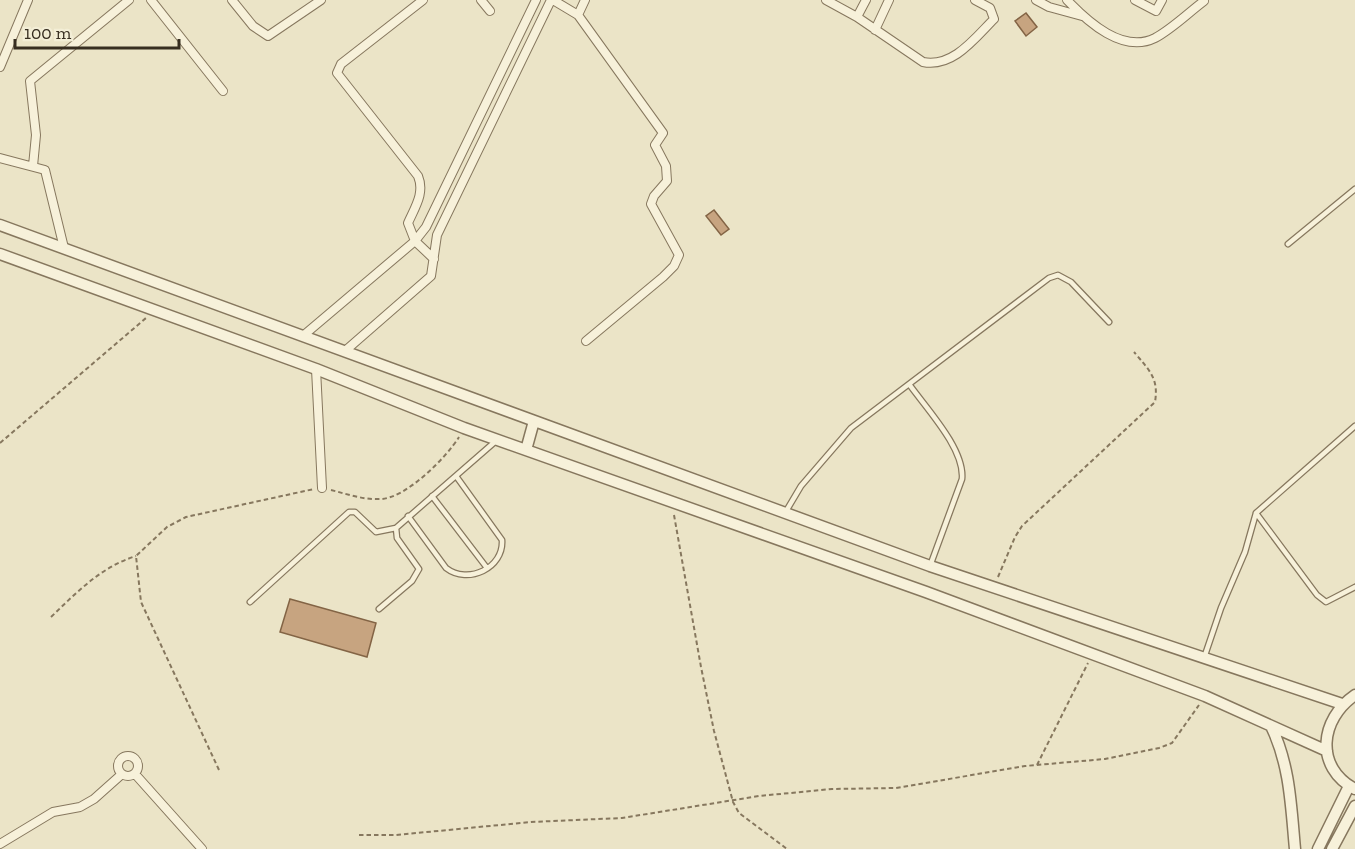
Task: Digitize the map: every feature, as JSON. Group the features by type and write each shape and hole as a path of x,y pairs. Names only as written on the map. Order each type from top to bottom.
{"street":[{"path":"0,66 28,0"},
{"path":"33,166 36,135 30,81 129,0"},
{"path":"151,0 223,91"},
{"path":"232,0 253,26 268,36 321,0"},
{"path":"423,0 341,64 337,73 418,176 422,185 420,196 408,223 415,241 434,259"},
{"path":"481,0 490,11"},
{"path":"304,335 415,241 426,227 536,0"},
{"path":"345,351 426,283 433,270 437,235 552,0 578,15 663,133 655,145 666,166 667,181 654,196 651,204 679,255 674,266 663,277 586,341"},
{"path":"578,15 585,0"},
{"path":"826,0 857,17 923,62 940,63 972,41 994,19 990,8 975,0"},
{"path":"857,17 866,0"},
{"path":"875,30 889,0"},
{"path":"1036,0 1049,7 1082,16"},
{"path":"1067,0 1082,16 1111,35 1136,43 1156,37 1204,0"},
{"path":"1135,0 1156,11 1162,0"},
{"path":"0,158 45,170 64,248"},
{"path":"0,225 930,566 1342,705"},
{"path":"0,254 316,369 464,428 1205,696 1327,751"},
{"path":"316,369 322,488"},
{"path":"526,450 534,421"},
{"path":"1318,849 1352,788 1334,771 1327,751 1329,726 1342,705 1355,695"},
{"path":"1270,726 1281,747 1288,775 1295,849"},
{"path":"122,774 118,767 125,756 137,761 135,774"},
{"path":"0,844 53,812 80,807 94,799 122,774 135,774 202,849"},
{"path":"1332,849 1355,806"}],"lane":[{"path":"1288,244 1355,189"},
{"path":"785,513 801,486 851,428 1049,278 1058,275 1071,282 1109,322"},
{"path":"909,384 955,448 963,467 962,479 930,566"},
{"path":"1204,658 1221,608 1245,552 1256,513 1355,426"},
{"path":"250,602 349,512 355,512 376,532 396,528 498,440"},
{"path":"408,516 446,568 454,574 471,576 487,568 500,555 502,540 456,476"},
{"path":"432,496 487,568"},
{"path":"1256,513 1317,595 1326,602 1355,586"},
{"path":"379,609 412,581 419,569 397,538 396,528"}],"path":[{"path":"0,443 155,310"},
{"path":"993,588 1022,526 1155,402 1157,387 1151,372 1134,352"},
{"path":"51,617 94,577 115,563 136,556 167,527 186,517 322,488 360,498 383,499 433,469 452,449 464,428"},
{"path":"672,502 703,678 733,800 739,813 787,849"},
{"path":"136,556 141,602 219,770"},
{"path":"1037,765 1092,654"},
{"path":"359,835 396,835 531,822 622,818 733,800 832,789 896,788 1037,765 1105,759 1159,748 1178,737 1205,696"}],"building":[{"path":"1026,13 1037,27 1026,36 1015,21"},
{"path":"714,210 729,229 721,235 706,216"},
{"path":"290,599 376,623 367,657 280,632"}]}
